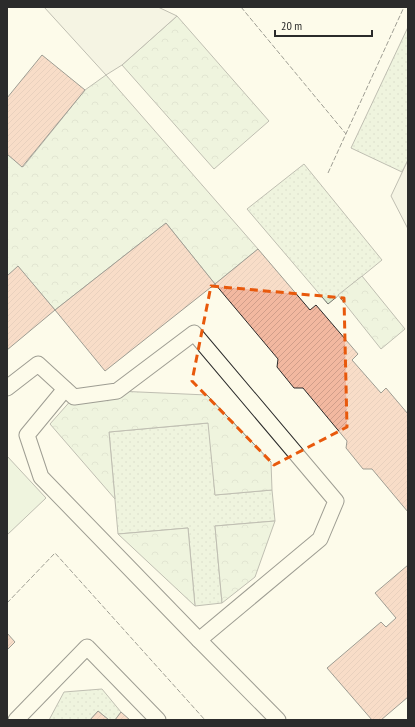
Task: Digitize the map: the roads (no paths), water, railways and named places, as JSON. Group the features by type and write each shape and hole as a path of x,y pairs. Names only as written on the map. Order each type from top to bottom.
{"lane":[{"path":"7,388 38,364 74,397 117,391 194,333 336,501 320,539 199,640"},
{"path":"65,389 27,435 41,477 278,720"},
{"path":"16,720 87,647 158,720"}]}
